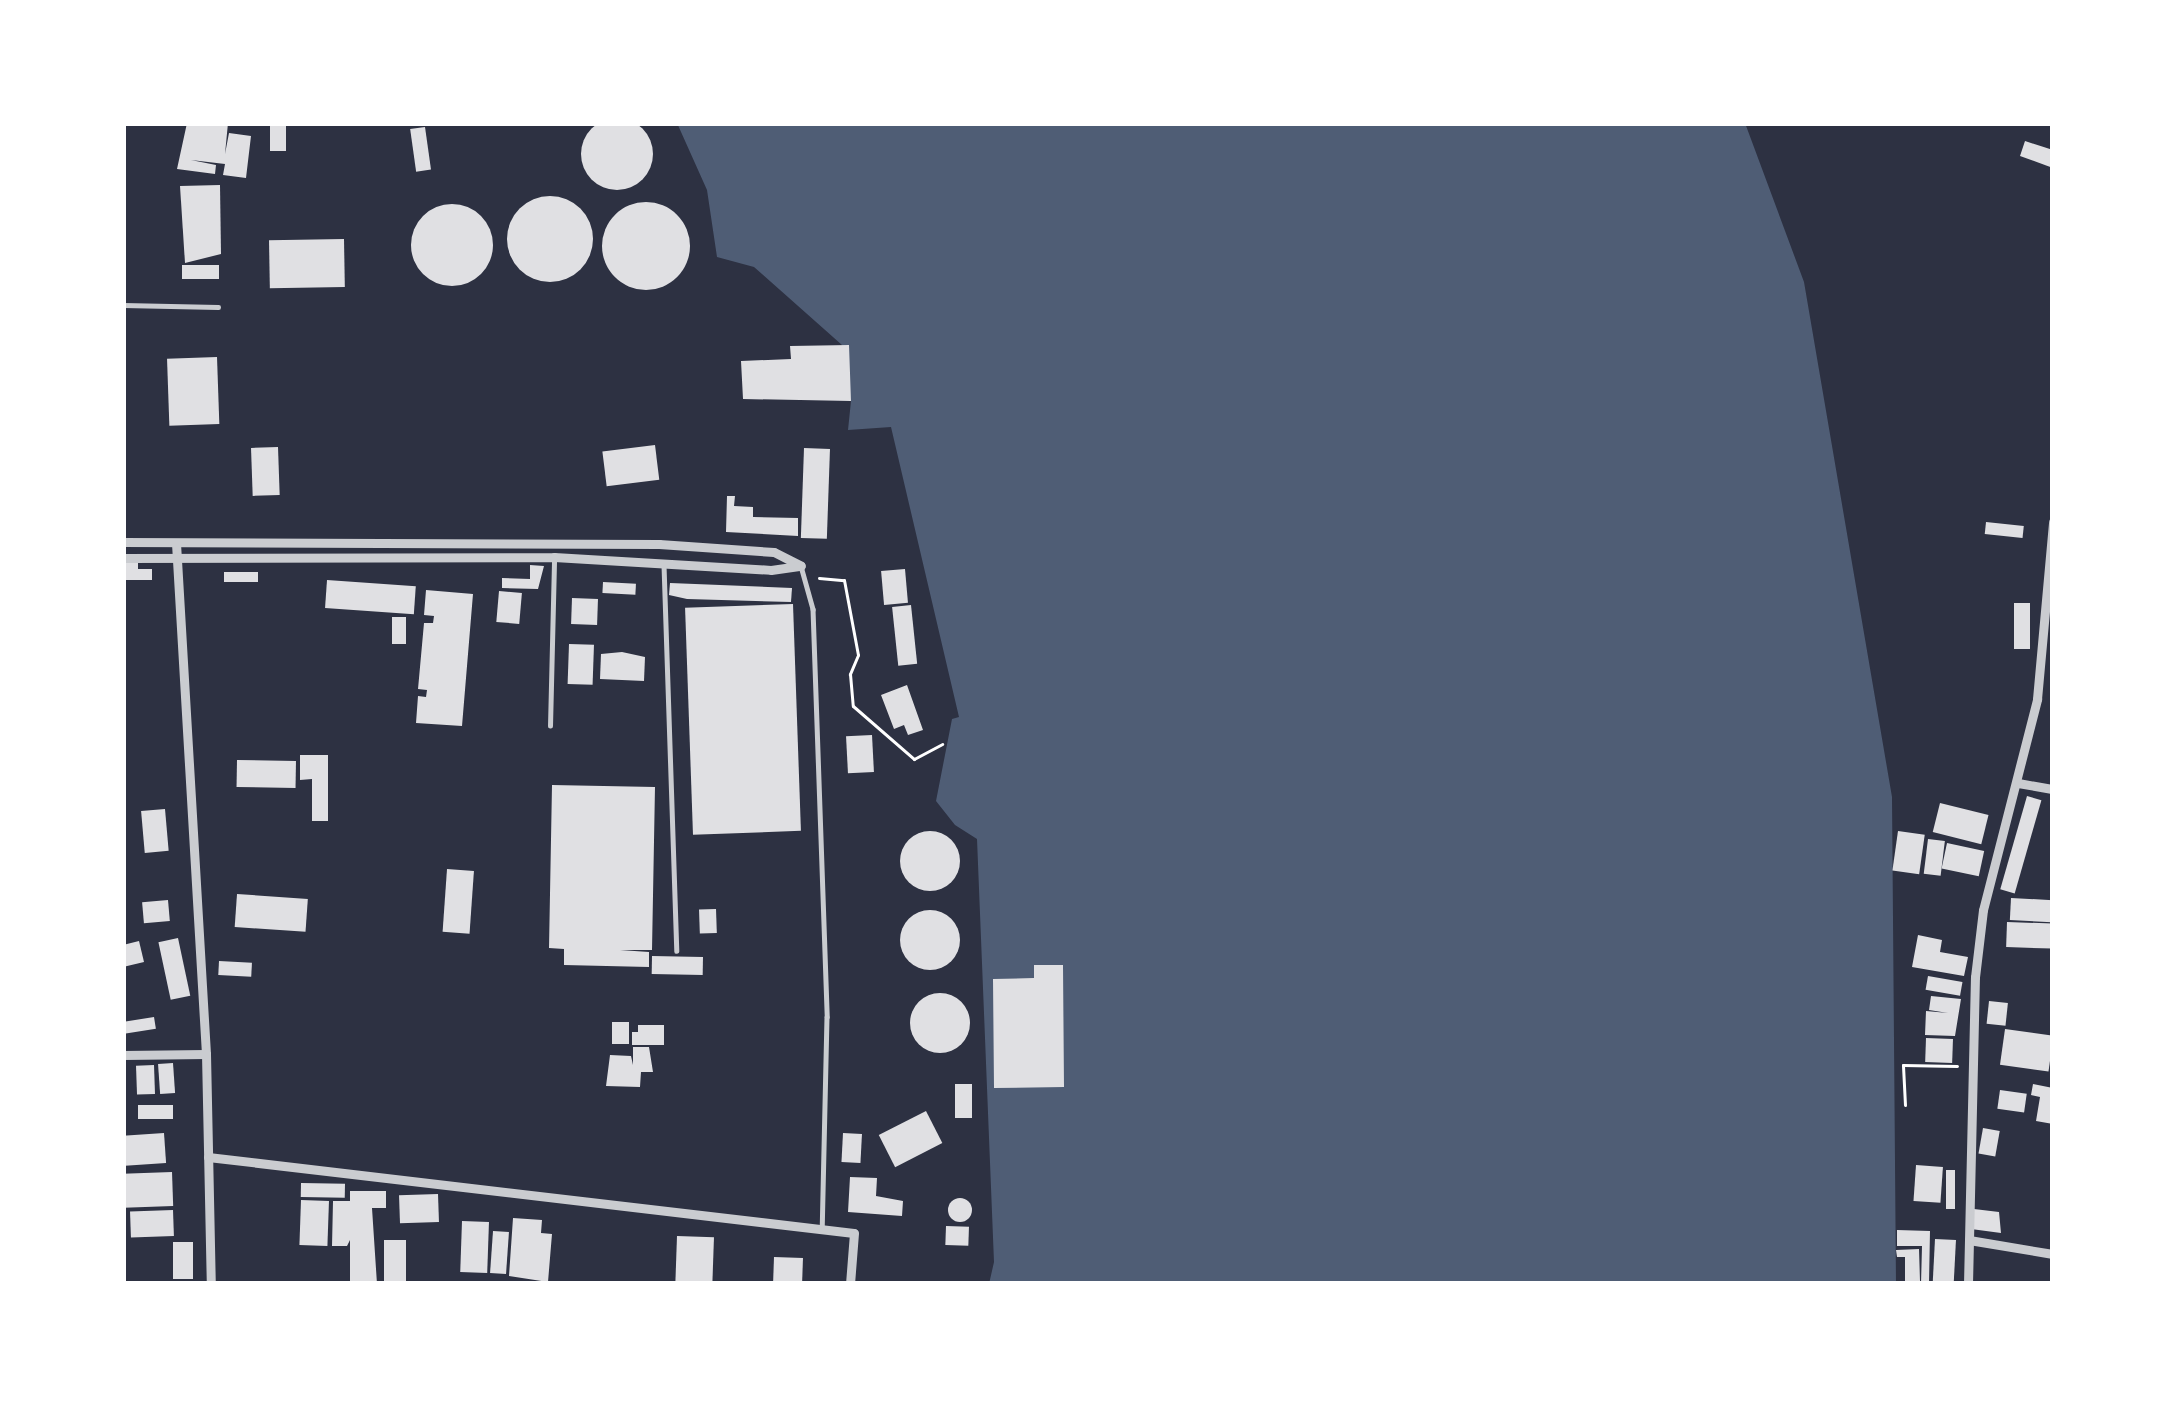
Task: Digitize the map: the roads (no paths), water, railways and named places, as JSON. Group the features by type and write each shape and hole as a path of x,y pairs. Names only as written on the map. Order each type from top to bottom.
{"street":[{"path":"1968,1284 1970,1066 1983,910 2018,783 2049,613 2053,522"},
{"path":"123,542 659,544 774,552 801,566"},
{"path":"176,543 206,1054 211,1284"},
{"path":"123,558 554,557 771,570 801,566"},
{"path":"2018,783 2053,790"},
{"path":"123,1055 206,1054"},
{"path":"208,1157 854,1233 850,1284"},
{"path":"1969,1240 2053,1254"}],"lane":[{"path":"123,305 218,307"},
{"path":"550,726 554,557"},
{"path":"664,560 677,951"},
{"path":"801,566 813,609 827,1018 822,1230"}],"water":[{"path":"677,123 1745,123 1804,282 1892,797 1896,1284 989,1284 994,1262 977,839 955,825 936,801 952,719 959,717 891,427 848,430 851,401 842,345 754,267 717,257 707,190"}]}
